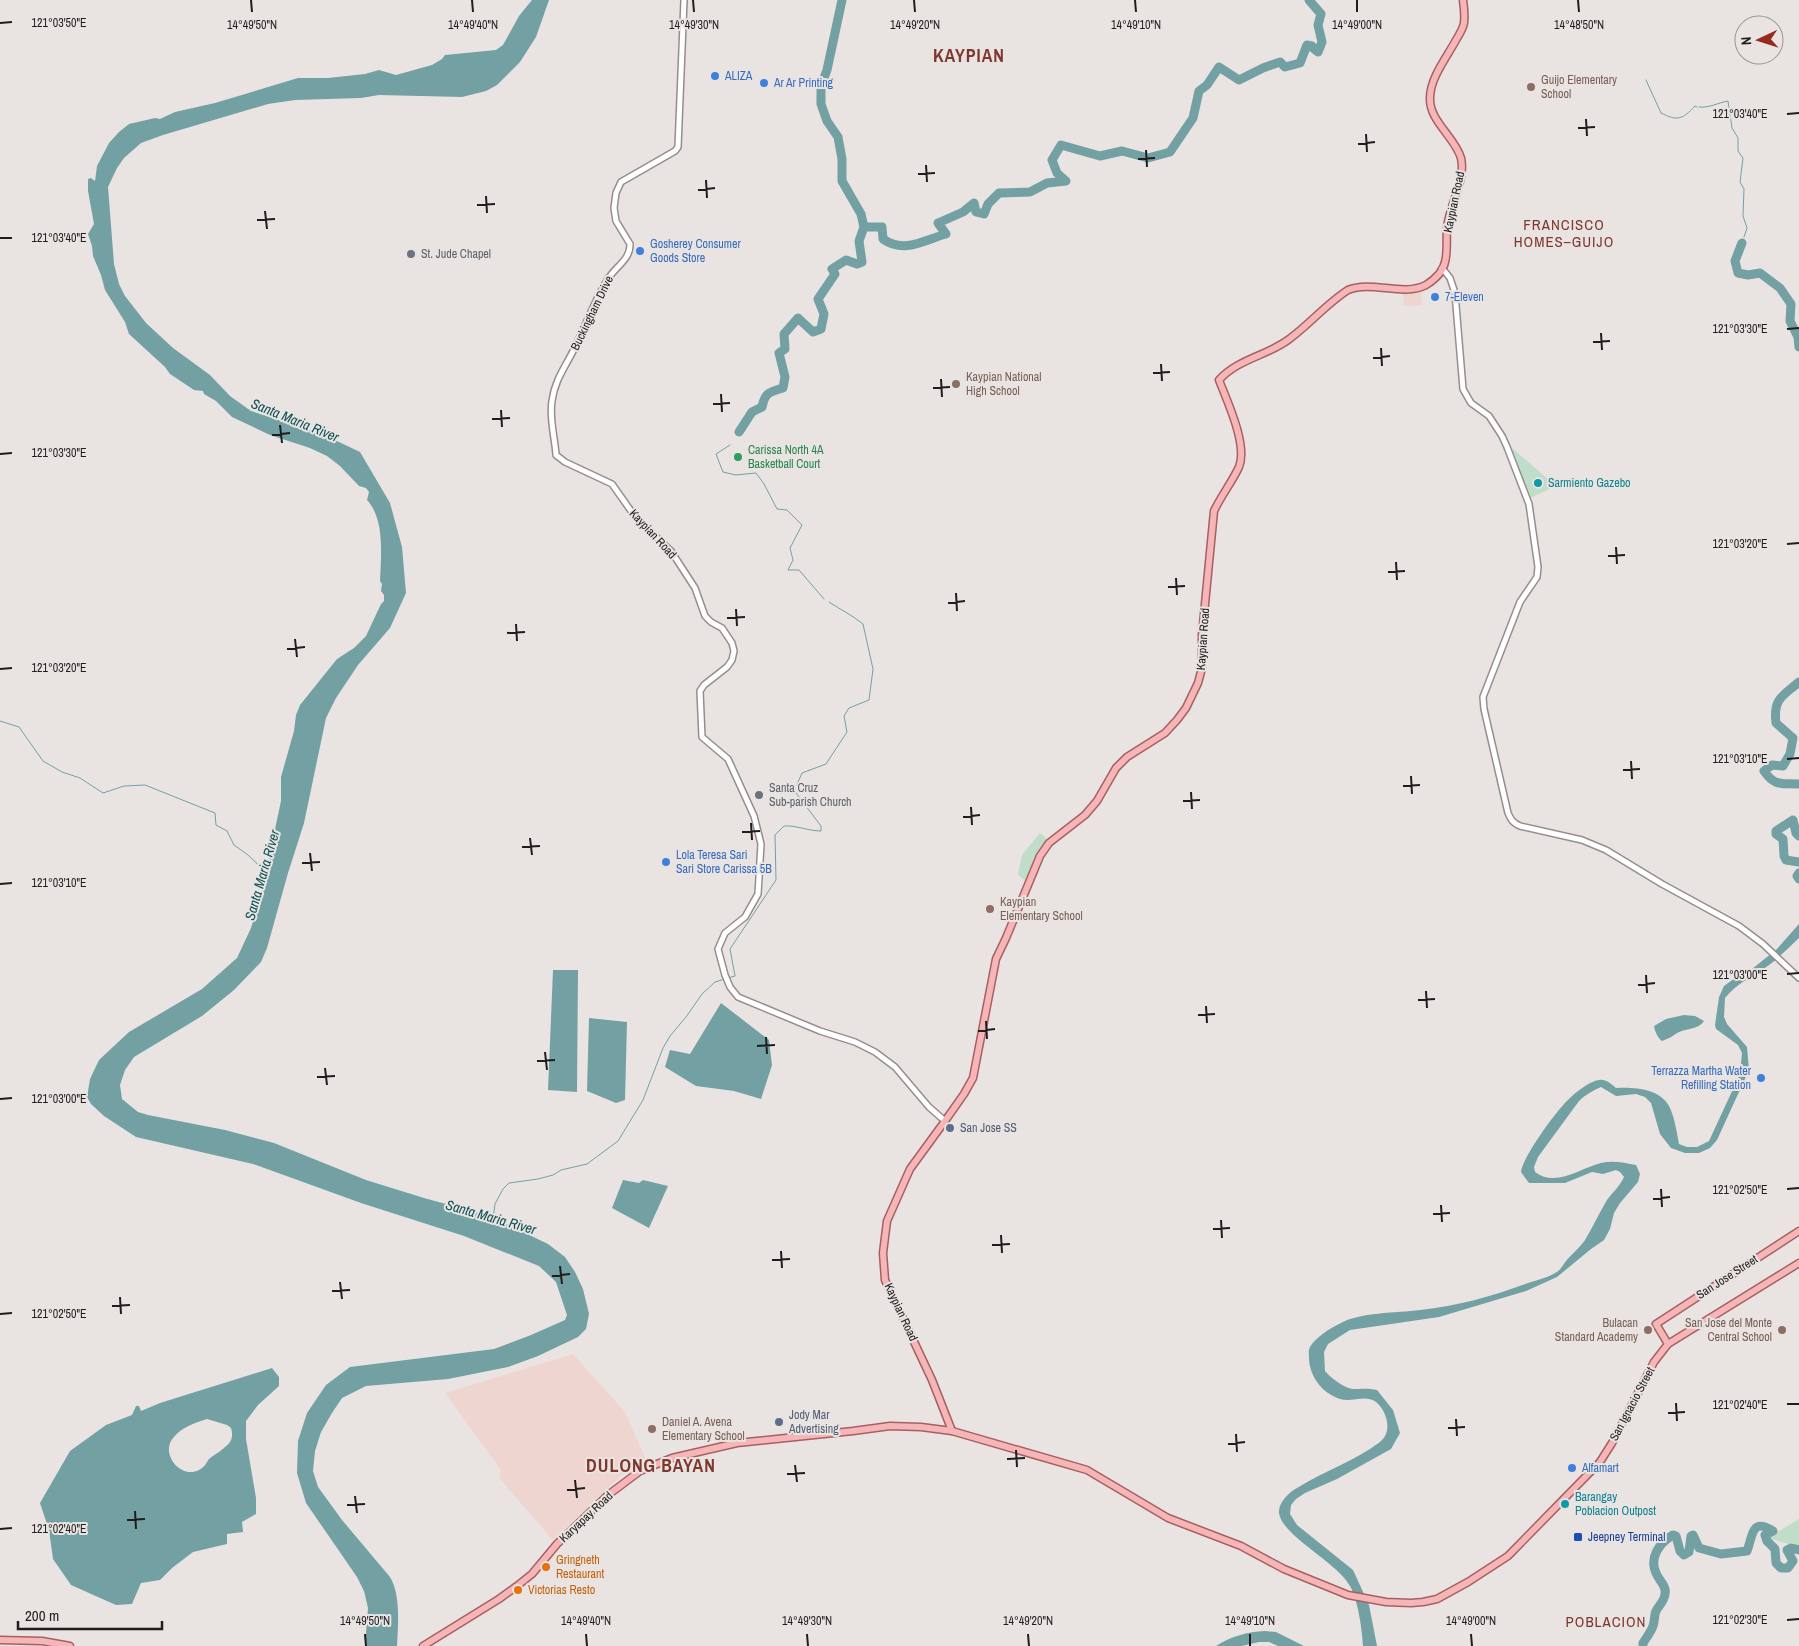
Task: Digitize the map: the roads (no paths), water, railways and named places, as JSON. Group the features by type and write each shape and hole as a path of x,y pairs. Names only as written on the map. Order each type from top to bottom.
{"main road":[{"name":"Kaypian Road","path":"952,1431 932,1380 885,1280 883,1265 887,1221 910,1169 964,1094 972,1078 996,959 1040,856 1049,843 1085,815 1097,801 1116,768 1127,757 1160,737 1178,720 1198,683 1202,668 1202,635 1214,511 1240,465 1237,427 1219,380 1232,368 1288,340 1348,290 1367,286 1419,287 1434,279 1445,262 1447,227 1460,179 1461,164 1455,145 1430,104 1430,96 1437,76 1464,24 1463,0"},
{"name":"San Jose Street","path":"1668,1344 1656,1324 1799,1231"},
{"name":"San Ignacio Street","path":"1348,1595 1374,1600 1411,1603 1437,1598 1475,1578 1508,1556 1600,1462 1612,1443 1654,1362 1668,1344 1799,1263"},
{"name":"Karyapay Road","path":"423,1646 499,1600 532,1574 557,1544 608,1495 640,1471 672,1458 737,1443 890,1426 952,1431 1087,1470 1168,1518 1234,1543 1284,1569 1348,1595"},
{"path":"0,1640 42,1640 70,1646"}],"street":[{"name":"Buckingham Drive","path":"556,455 552,404 555,385 562,369 576,347 608,278 629,254 631,247 616,221 614,208 616,193 621,182 675,151 678,147 684,0"},
{"path":"1442,268 1450,278 1455,293 1463,389 1466,397 1489,416 1505,442 1528,504 1538,567 1537,577 1520,602 1483,697 1484,709 1510,819 1514,824 1520,826 1582,840 1606,850 1662,884 1739,926 1763,944 1799,978"},
{"name":"Kaypian Road","path":"556,455 565,462 612,484 636,518 671,551 688,575 705,616 722,628 732,643 734,652 732,660 727,667 704,685 700,691 702,736 728,759 754,816 761,844 758,894 745,917 725,932 718,949 730,987 738,997 875,1052 895,1067 929,1107 945,1121"}],"water":[{"name":"Santa Maria River","path":"532,0 549,0 536,37 520,62 497,85 486,91 462,97 379,95 361,98 295,100 268,104 141,143 124,158 108,187 114,264 119,284 125,296 146,323 173,348 210,375 230,396 251,411 322,434 360,452 390,503 402,547 406,593 390,628 358,665 336,698 326,718 304,823 267,948 261,962 234,990 202,1016 134,1057 125,1070 120,1085 122,1099 138,1112 225,1130 274,1143 366,1180 490,1216 548,1244 565,1257 583,1289 589,1314 586,1329 578,1337 538,1356 508,1367 448,1379 366,1386 342,1398 321,1432 315,1451 313,1471 318,1487 342,1520 390,1577 394,1584 397,1601 397,1646 365,1646 368,1608 364,1591 357,1577 306,1503 297,1473 298,1441 307,1413 326,1385 350,1367 494,1349 565,1320 567,1315 556,1282 539,1266 464,1236 361,1203 253,1164 136,1137 104,1116 91,1104 87,1097 90,1079 99,1060 129,1032 202,989 237,958 251,928 261,895 281,801 281,777 300,705 337,659 354,648 366,636 384,601 380,581 381,538 377,517 367,500 369,492 366,488 359,486 340,466 327,456 310,448 270,435 232,417 216,401 204,394 203,391 194,390 170,374 165,367 129,334 125,322 105,290 93,256 88,234 94,224 88,191 88,179 91,178 95,181 97,166 109,143 129,124 155,118 160,119 175,112 215,103 298,78 328,78 365,74 379,70 396,75 432,65 445,55 496,50 503,45 519,16"},
{"path":"1799,924 1799,938 1773,962 1740,984 1725,998 1724,1017 1727,1024 1747,1047 1749,1070 1717,1140 1710,1148 1699,1153 1685,1153 1671,1148 1660,1134 1651,1103 1645,1097 1636,1094 1616,1096 1601,1087 1595,1090 1579,1101 1538,1157 1534,1167 1535,1172 1543,1176 1560,1178 1605,1162 1636,1165 1640,1174 1638,1182 1614,1213 1610,1229 1604,1240 1557,1277 1526,1291 1439,1317 1350,1330 1328,1344 1324,1352 1325,1371 1346,1387 1377,1390 1393,1410 1400,1433 1391,1449 1337,1479 1305,1493 1291,1505 1290,1514 1297,1525 1353,1570 1369,1605 1377,1646 1363,1646 1361,1623 1350,1586 1334,1568 1290,1531 1282,1522 1279,1509 1285,1498 1294,1490 1360,1455 1380,1442 1386,1433 1386,1416 1380,1406 1372,1400 1340,1399 1328,1393 1318,1384 1310,1366 1310,1347 1323,1334 1347,1320 1367,1315 1462,1303 1542,1279 1558,1271 1585,1240 1607,1200 1624,1177 1616,1170 1603,1174 1592,1172 1565,1183 1529,1183 1521,1172 1527,1156 1564,1103 1592,1082 1604,1080 1616,1088 1645,1090 1659,1095 1669,1106 1674,1119 1679,1144 1687,1147 1697,1147 1709,1141 1740,1074 1742,1053 1738,1045 1716,1029 1719,997 1724,986 1752,969 1777,949"},
{"path":"553,970 578,970 577,1092 548,1090"},
{"path":"721,1003 769,1040 772,1065 761,1099 734,1091 696,1086 665,1067 670,1050 690,1054"},
{"path":"1684,1015 1695,1016 1704,1021 1695,1027 1680,1031 1662,1041 1657,1035 1654,1026 1666,1019"},
{"path":"589,1018 627,1022 625,1100 616,1103 587,1091"},
{"path":"623,1180 639,1183 643,1180 668,1186 649,1228 612,1208"},
{"path":"272,1368 279,1377 279,1386 258,1405 246,1421 246,1439 256,1498 256,1514 242,1522 243,1532 227,1534 227,1544 193,1552 160,1580 141,1583 132,1604 116,1605 71,1585 53,1559 49,1530 40,1503 70,1451 106,1425 132,1415 136,1406 139,1406 141,1411 160,1403","holes":["207,1419 231,1428 232,1433 230,1443 210,1458 201,1469 192,1472 185,1471 179,1468 170,1457 170,1443 174,1437 189,1426"]},
{"path":"1265,1631 1276,1632 1304,1646 1278,1646 1269,1642 1259,1642 1242,1646 1216,1646 1240,1635"}],"waterway":[{"path":"739,432 752,412 762,407 767,395 783,388 785,377 779,353 785,349 784,334 798,318 813,332 821,329 824,314 818,299 835,274 832,269 846,260 857,264 862,262 859,241 864,227 861,214 842,181 842,159 838,137 827,121 821,104 821,86 827,70 842,0"},
{"path":"864,227 882,227 883,239 906,246 946,234 938,223 963,212 974,203 976,212 984,214 988,204 999,193 1030,192 1047,183 1066,181 1057,173 1052,160 1061,145 1100,156 1122,151 1148,158 1170,152 1193,118 1199,91 1207,85 1219,67 1239,80 1280,62 1285,67 1300,63 1307,45 1312,46 1318,52 1322,42 1318,25 1321,14 1309,0"},
{"path":"1646,80 1661,113 1679,118 1695,106 1697,107"},
{"path":"1699,107 1728,101 1732,128 1738,138 1738,151 1743,158 1740,182 1744,189 1743,216 1747,228 1744,237"},
{"path":"1742,243 1735,261 1738,273 1748,275 1760,273 1780,288 1791,304 1790,321 1798,337 1799,347"},
{"path":"730,445 716,454 723,472 736,475 756,473 777,509 787,510 802,525 790,548 793,560 788,570 799,570 824,599"},
{"path":"728,978 735,976 730,949 776,880 775,835 784,826 821,831 821,826 796,793 795,789 802,773 826,764 847,732 844,716 849,708 869,700 873,669 863,624 829,602"},
{"path":"1799,682 1780,698 1775,715 1776,723 1793,738 1790,754 1783,766 1772,765 1764,771 1775,782 1799,784"},
{"name":"Santa Maria River","path":"0,721 19,727 43,761 62,772 80,778 103,793 124,786 145,785 215,813 216,825 227,831 234,845 267,873"},
{"path":"1799,836 1796,833 1793,820 1776,831 1776,834 1783,839 1786,860 1799,862"},
{"path":"1799,873 1797,876 1799,879"},
{"name":"Santa Maria River","path":"493,1219 495,1204 503,1189 509,1183 538,1179 553,1175 561,1170 587,1164 618,1141 643,1100 663,1048 670,1036 702,994 715,982 725,979"},
{"path":"1643,1646 1653,1626 1656,1611 1663,1601 1665,1594 1665,1588 1657,1576 1654,1562 1657,1551 1668,1538 1673,1535 1676,1536 1680,1551 1684,1555 1689,1552 1691,1536 1693,1535 1699,1548 1721,1554 1747,1551 1754,1530 1760,1526 1773,1531 1765,1535 1767,1541 1775,1549 1776,1563 1781,1568 1788,1568 1793,1561 1787,1550 1791,1548 1799,1550"}],"place":[{"name":"ALIZA","path":"715,76"},
{"name":"Ar Ar Printing","path":"764,83"},
{"name":"Guijo Elementary School","path":"1531,87"},
{"name":"Gosherey Consumer Goods Store","path":"640,251"},
{"name":"St. Jude Chapel","path":"411,254"},
{"name":"7-Eleven","path":"1435,297"},
{"name":"Kaypian National High School","path":"956,384"},
{"name":"Carissa North 4A Basketball Court","path":"738,457"},
{"name":"Sarmiento Gazebo","path":"1538,483"},
{"name":"Santa Cruz Sub-parish Church","path":"759,795"},
{"name":"Lola Teresa Sari Sari Store Carissa 5B","path":"666,862"},
{"name":"Kaypian Elementary School","path":"990,909"},
{"name":"Terrazza Martha Water Refilling Station","path":"1761,1078"},
{"name":"San Jose SS","path":"950,1128"},
{"name":"Bulacan Standard Academy","path":"1648,1330"},
{"name":"San Jose del Monte Central School","path":"1782,1330"},
{"name":"Jody Mar Advertising","path":"779,1422"},
{"name":"Daniel A. Avena Elementary School","path":"652,1429"},
{"name":"Alfamart","path":"1572,1468"},
{"name":"Barangay Poblacion Outpost","path":"1565,1504"},
{"name":"Jeepney Terminal","path":"1578,1537"},
{"name":"Gringneth Restaurant","path":"546,1567"},
{"name":"Victorias Resto","path":"518,1590"}],"district":[{"name":"KAYPIAN","path":"969,56"},
{"name":"FRANCISCO HOMES–GUIJO","path":"1564,234"},
{"name":"DULONG BAYAN","path":"651,1466"},
{"name":"POBLACION","path":"1606,1622"}]}
